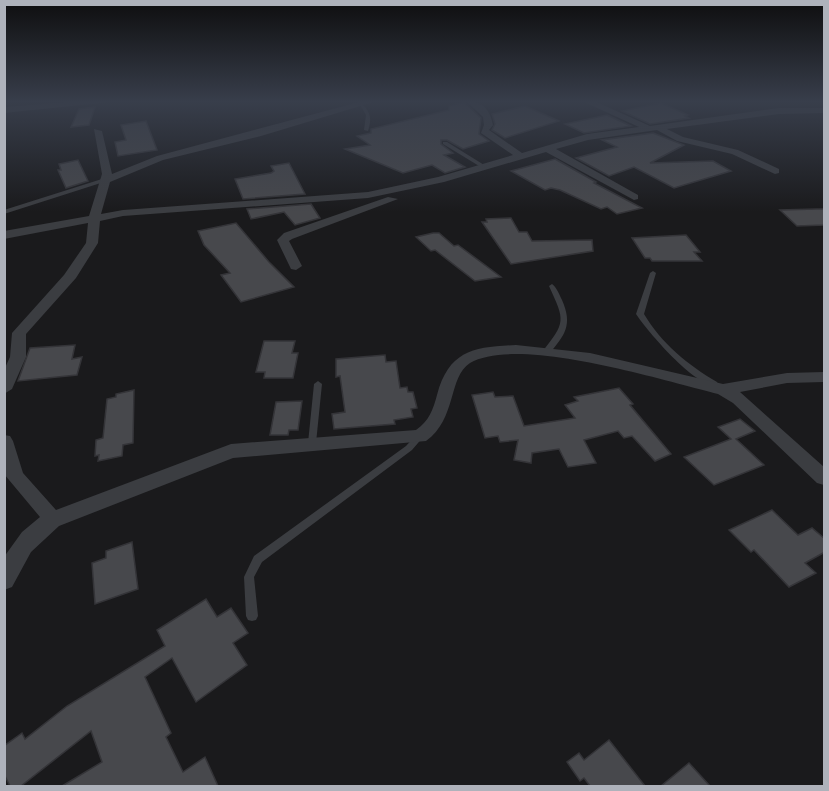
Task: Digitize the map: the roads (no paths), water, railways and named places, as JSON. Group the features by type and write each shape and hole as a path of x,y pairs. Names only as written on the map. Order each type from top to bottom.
{"street":[{"path":"4,389 18,357 20,333 61,288 92,243 94,217 106,169 102,160 100,138"},
{"path":"105,180 159,158 242,138"},
{"path":"494,138 522,157"},
{"path":"4,235 94,217 173,208 348,197 440,180 584,138"},
{"path":"678,138 735,152 775,171"},
{"path":"548,149 634,197"},
{"path":"296,266 283,240 288,236 440,180"},
{"path":"4,580 22,546 34,532 52,520 231,451 420,436 431,430 438,422 450,381 464,360 482,353 546,352 613,362 723,390 739,399 825,478"},
{"path":"723,390 787,378 825,377"},
{"path":"4,441 11,471 16,480 44,504 52,520"}],"lane":[{"path":"445,143 486,168"},
{"path":"4,212 105,180"},
{"path":"652,273 640,314 643,321 659,339 704,379 723,390"},
{"path":"546,352 564,331 566,321 552,286"},
{"path":"312,443 318,384"},
{"path":"252,616 249,577 258,559 393,460 420,436"}]}
